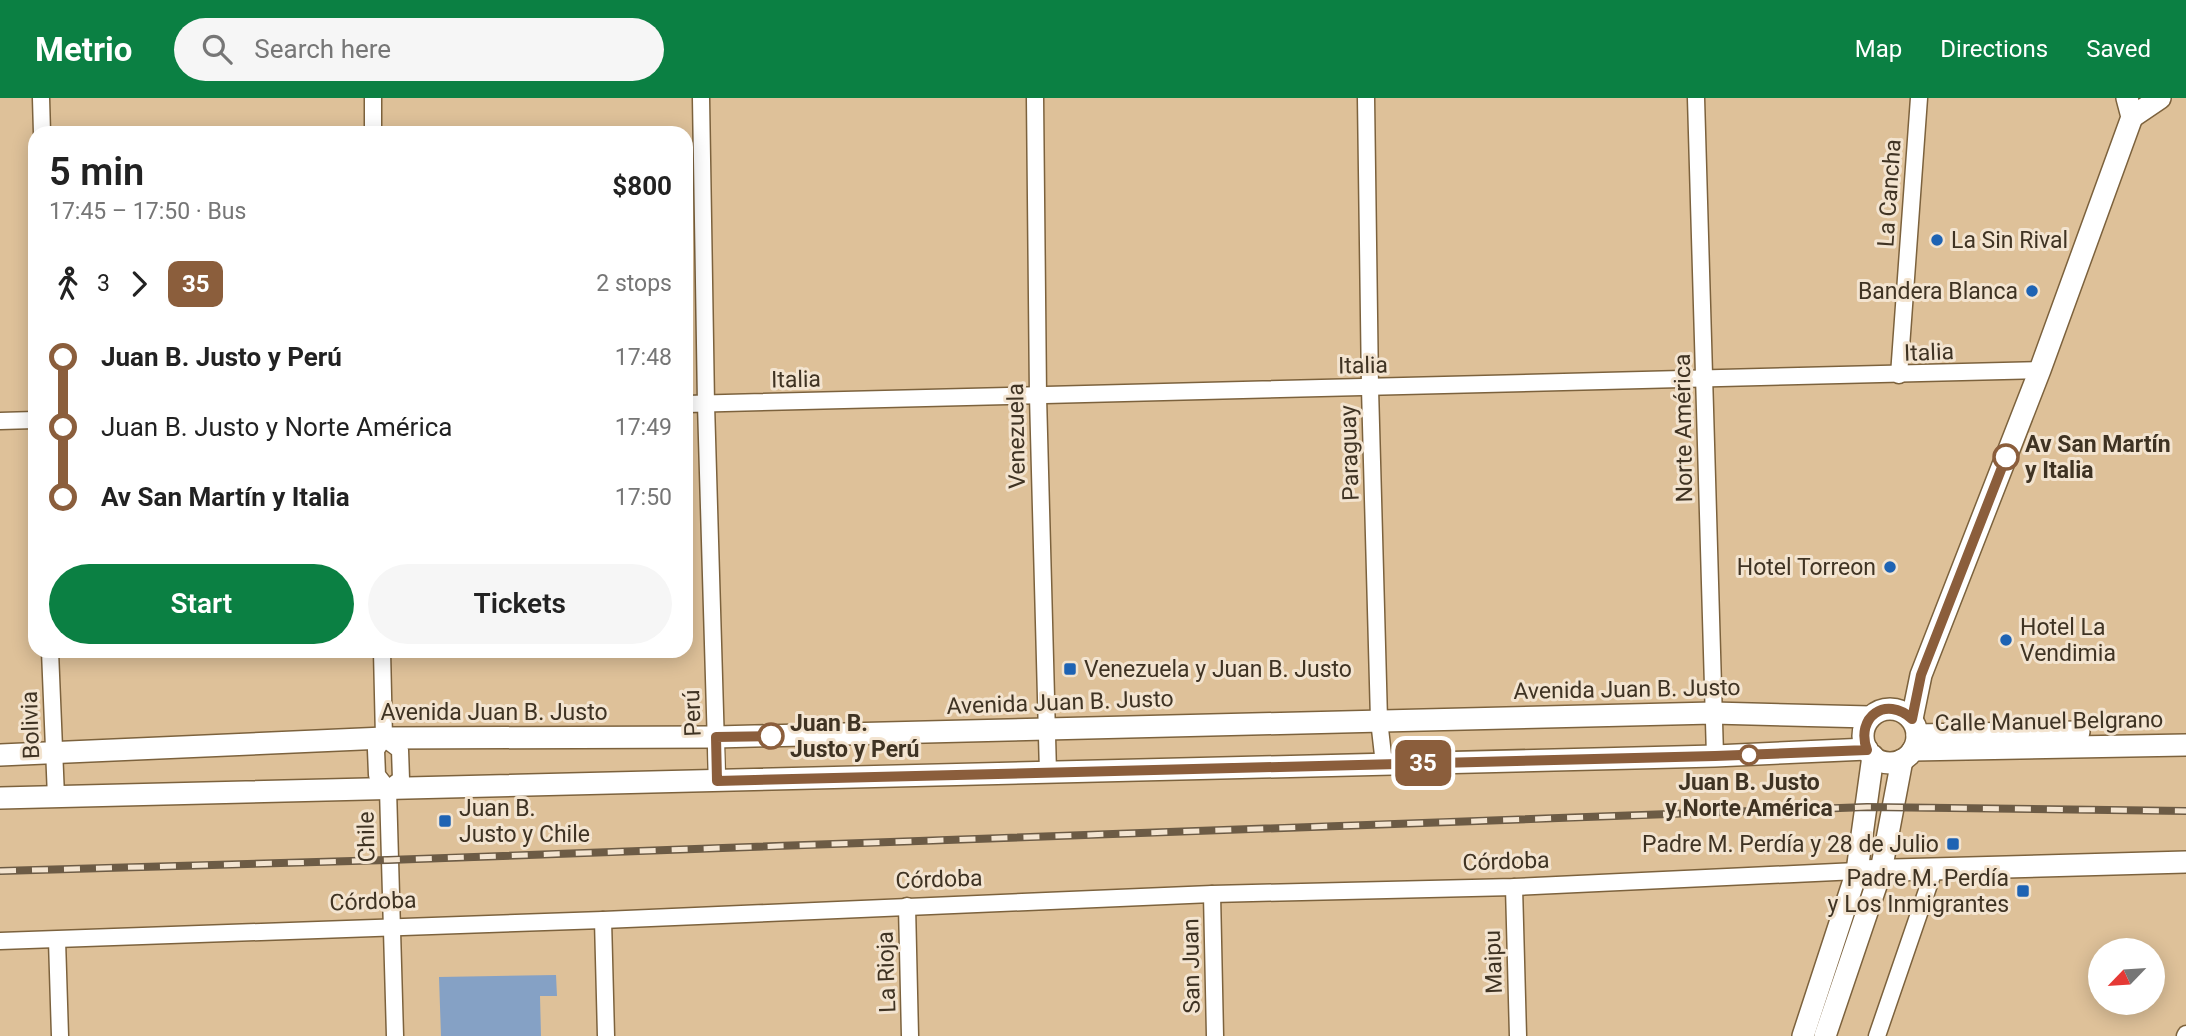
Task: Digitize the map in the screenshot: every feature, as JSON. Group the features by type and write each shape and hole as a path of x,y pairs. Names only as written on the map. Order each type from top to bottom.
{"main road":[{"path":"1825,1036 1881,871 1911,741 1921,675 2040,370 2130,107 2160,98"},
{"path":"1803,1036 1857,871 1870,753 1863,733 1876,714 1921,675"},
{"path":"1876,714 1898,710 1911,741"},
{"name":"Avenida Juan B. Justo","path":"0,754 384,738 716,737 1713,713 1876,714"},
{"path":"0,799 1715,756 1870,753 1887,762 1911,741 2186,731"},
{"name":"Calle Manuel Belgrano","path":"1911,741 2186,745"},
{"name":"Córdoba","path":"1857,871 2186,862"}],"street":[{"path":"41,98 42,126"},
{"path":"373,98 373,126"},
{"name":"Perú","path":"701,98 706,404 717,781"},
{"name":"Venezuela","path":"1035,98 1038,396 1048,773"},
{"name":"Paraguay","path":"1366,98 1370,388 1379,720 1384,764"},
{"name":"Norte América","path":"1696,98 1715,756"},
{"name":"La Cancha","path":"1899,375 1919,98"},
{"name":"Italia","path":"693,404 2040,370"},
{"path":"0,421 28,420"},
{"name":"Bolivia","path":"50,658 56,797"},
{"name":"Chile","path":"382,658 384,738 376,750 377,775 388,789 394,1036"},
{"name":"Chile","path":"384,738 400,750 401,779 388,789"},
{"path":"1877,1036 1934,870"},
{"name":"Córdoba","path":"0,941 603,920 1212,894 1514,887 1857,871"},
{"name":"Maipu","path":"1514,887 1518,1036"},
{"name":"San Juan","path":"1212,894 1215,1036"},
{"name":"La Rioja","path":"907,906 910,1036"},
{"path":"603,920 606,1036"},
{"path":"57,940 60,1036"}],"building":[{"path":"556,975 557,996 540,996 541,1036 441,1036 439,977"}],"railway":[{"path":"0,871 388,860 1867,807 2186,811"}],"bus line":[{"name":"35","path":"771,736 716,737 717,781 1867,750 1863,733 1865,725 1875,713 1890,708 1906,713 1912,719 1921,675 2006,457"}],"place":[{"name":"La Sin Rival","path":"1937,240"},
{"name":"Bandera Blanca","path":"2032,291"},
{"name":"Av San Martín y Italia","path":"2006,457"},
{"name":"Hotel Torreon","path":"1890,567"},
{"name":"Hotel La Vendimia","path":"2006,640"},
{"name":"Venezuela y Juan B. Justo","path":"1070,669"},
{"name":"Juan B. Justo y Perú","path":"771,736"},
{"name":"Juan B. Justo y Norte América","path":"1749,755"},
{"name":"Juan B. Justo y Chile","path":"445,821"},
{"name":"Padre M. Perdía y 28 de Julio","path":"1953,844"},
{"name":"Padre M. Perdía y Los Inmigrantes","path":"2023,891"}]}
